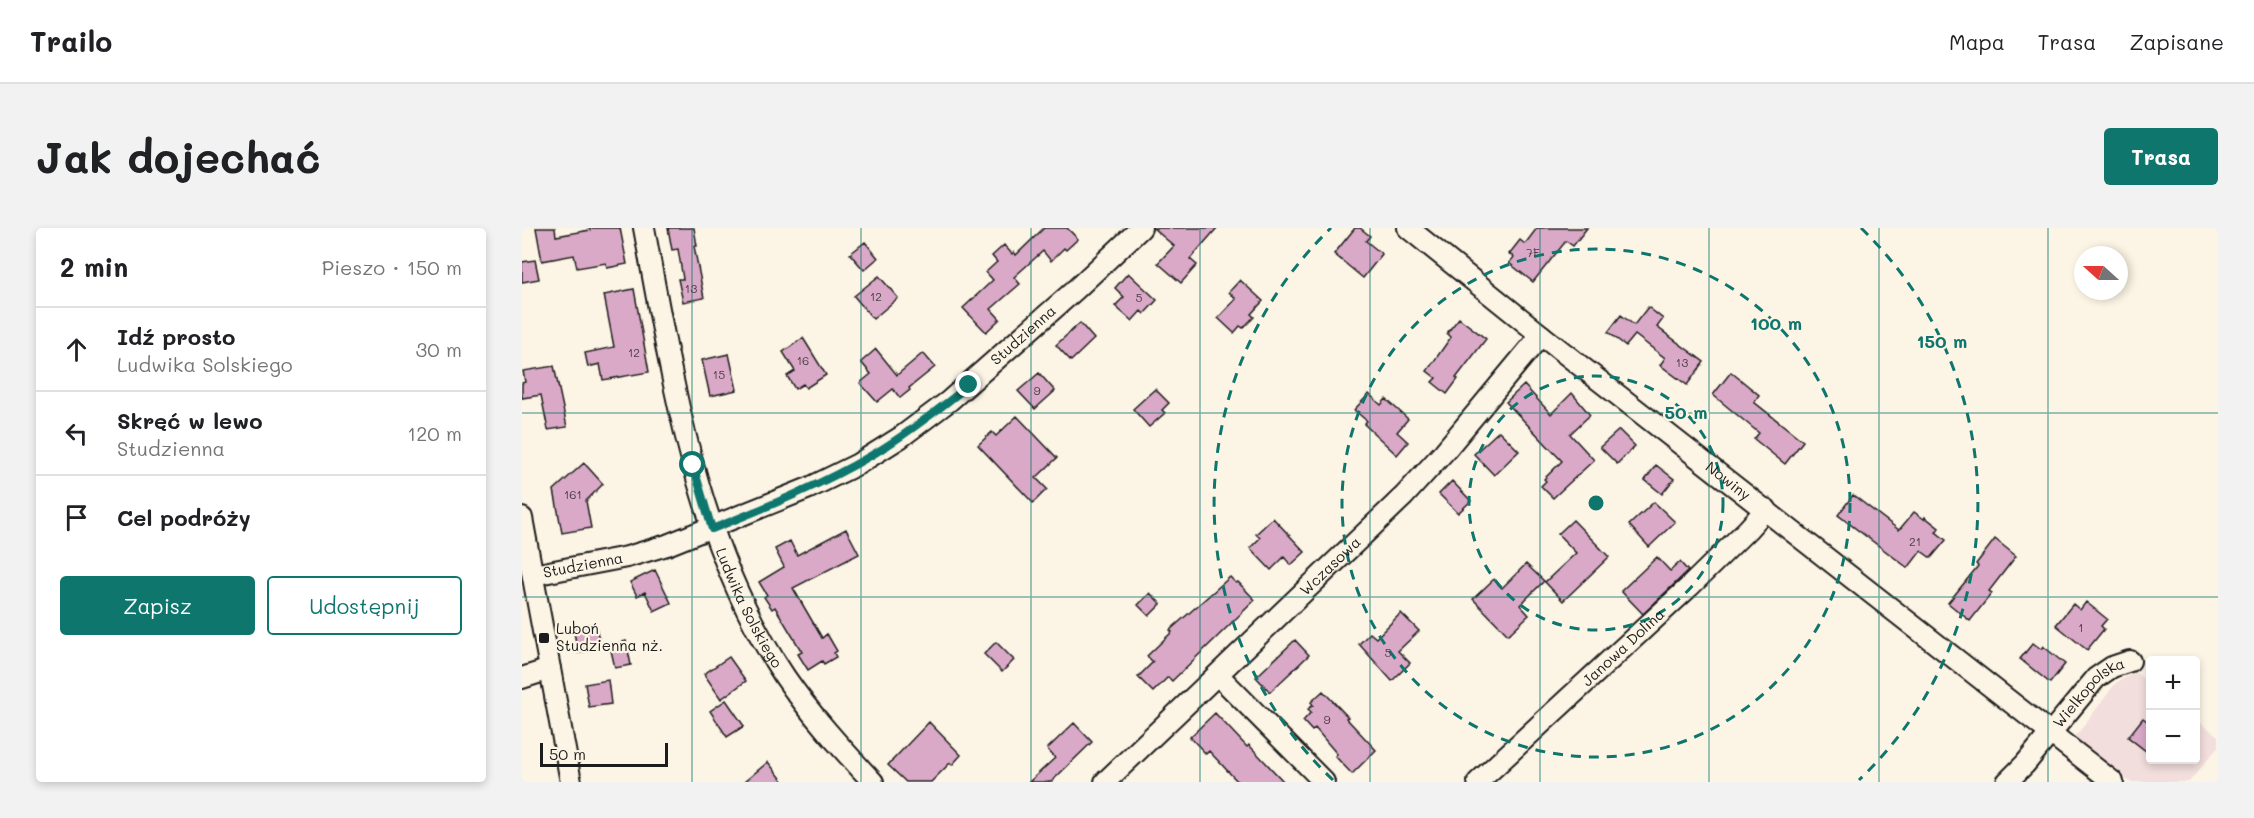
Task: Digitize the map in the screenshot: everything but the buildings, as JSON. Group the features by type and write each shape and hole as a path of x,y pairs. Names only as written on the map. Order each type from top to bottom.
{"street":[{"name":"Ludwika Solskiego","path":"644,228 678,407 712,529 741,598 777,664 815,718 873,782"},
{"name":"Studzienna","path":"533,575 627,557 667,545 712,529 824,481 901,437 969,385 1141,228"},
{"name":"Nowiny","path":"1408,228 1541,335 2114,782"},
{"name":"Wczasowa","path":"1105,782 1404,496 1456,438 1541,335"},
{"name":"Janowa Dolina","path":"1479,782 1689,587 1766,509"},
{"path":"522,518 571,782"},
{"name":"Wielkopolska","path":"2050,731 2096,678 2112,667 2130,660"},
{"path":"522,678 550,669"},
{"path":"1218,675 1324,782"},
{"path":"2007,782 2025,764 2050,731"}],"shaded area":[{"path":"2135,672 2146,681 2146,764 2200,764 2200,722 2218,736 2218,747 2189,782 2130,782 2075,737 2116,683"}],"place":[{"name":"Luboń Studzienna nż.","path":"544,638"}],"route":[{"path":"693,465 712,529 809,488 858,464 901,437 969,385"}]}
